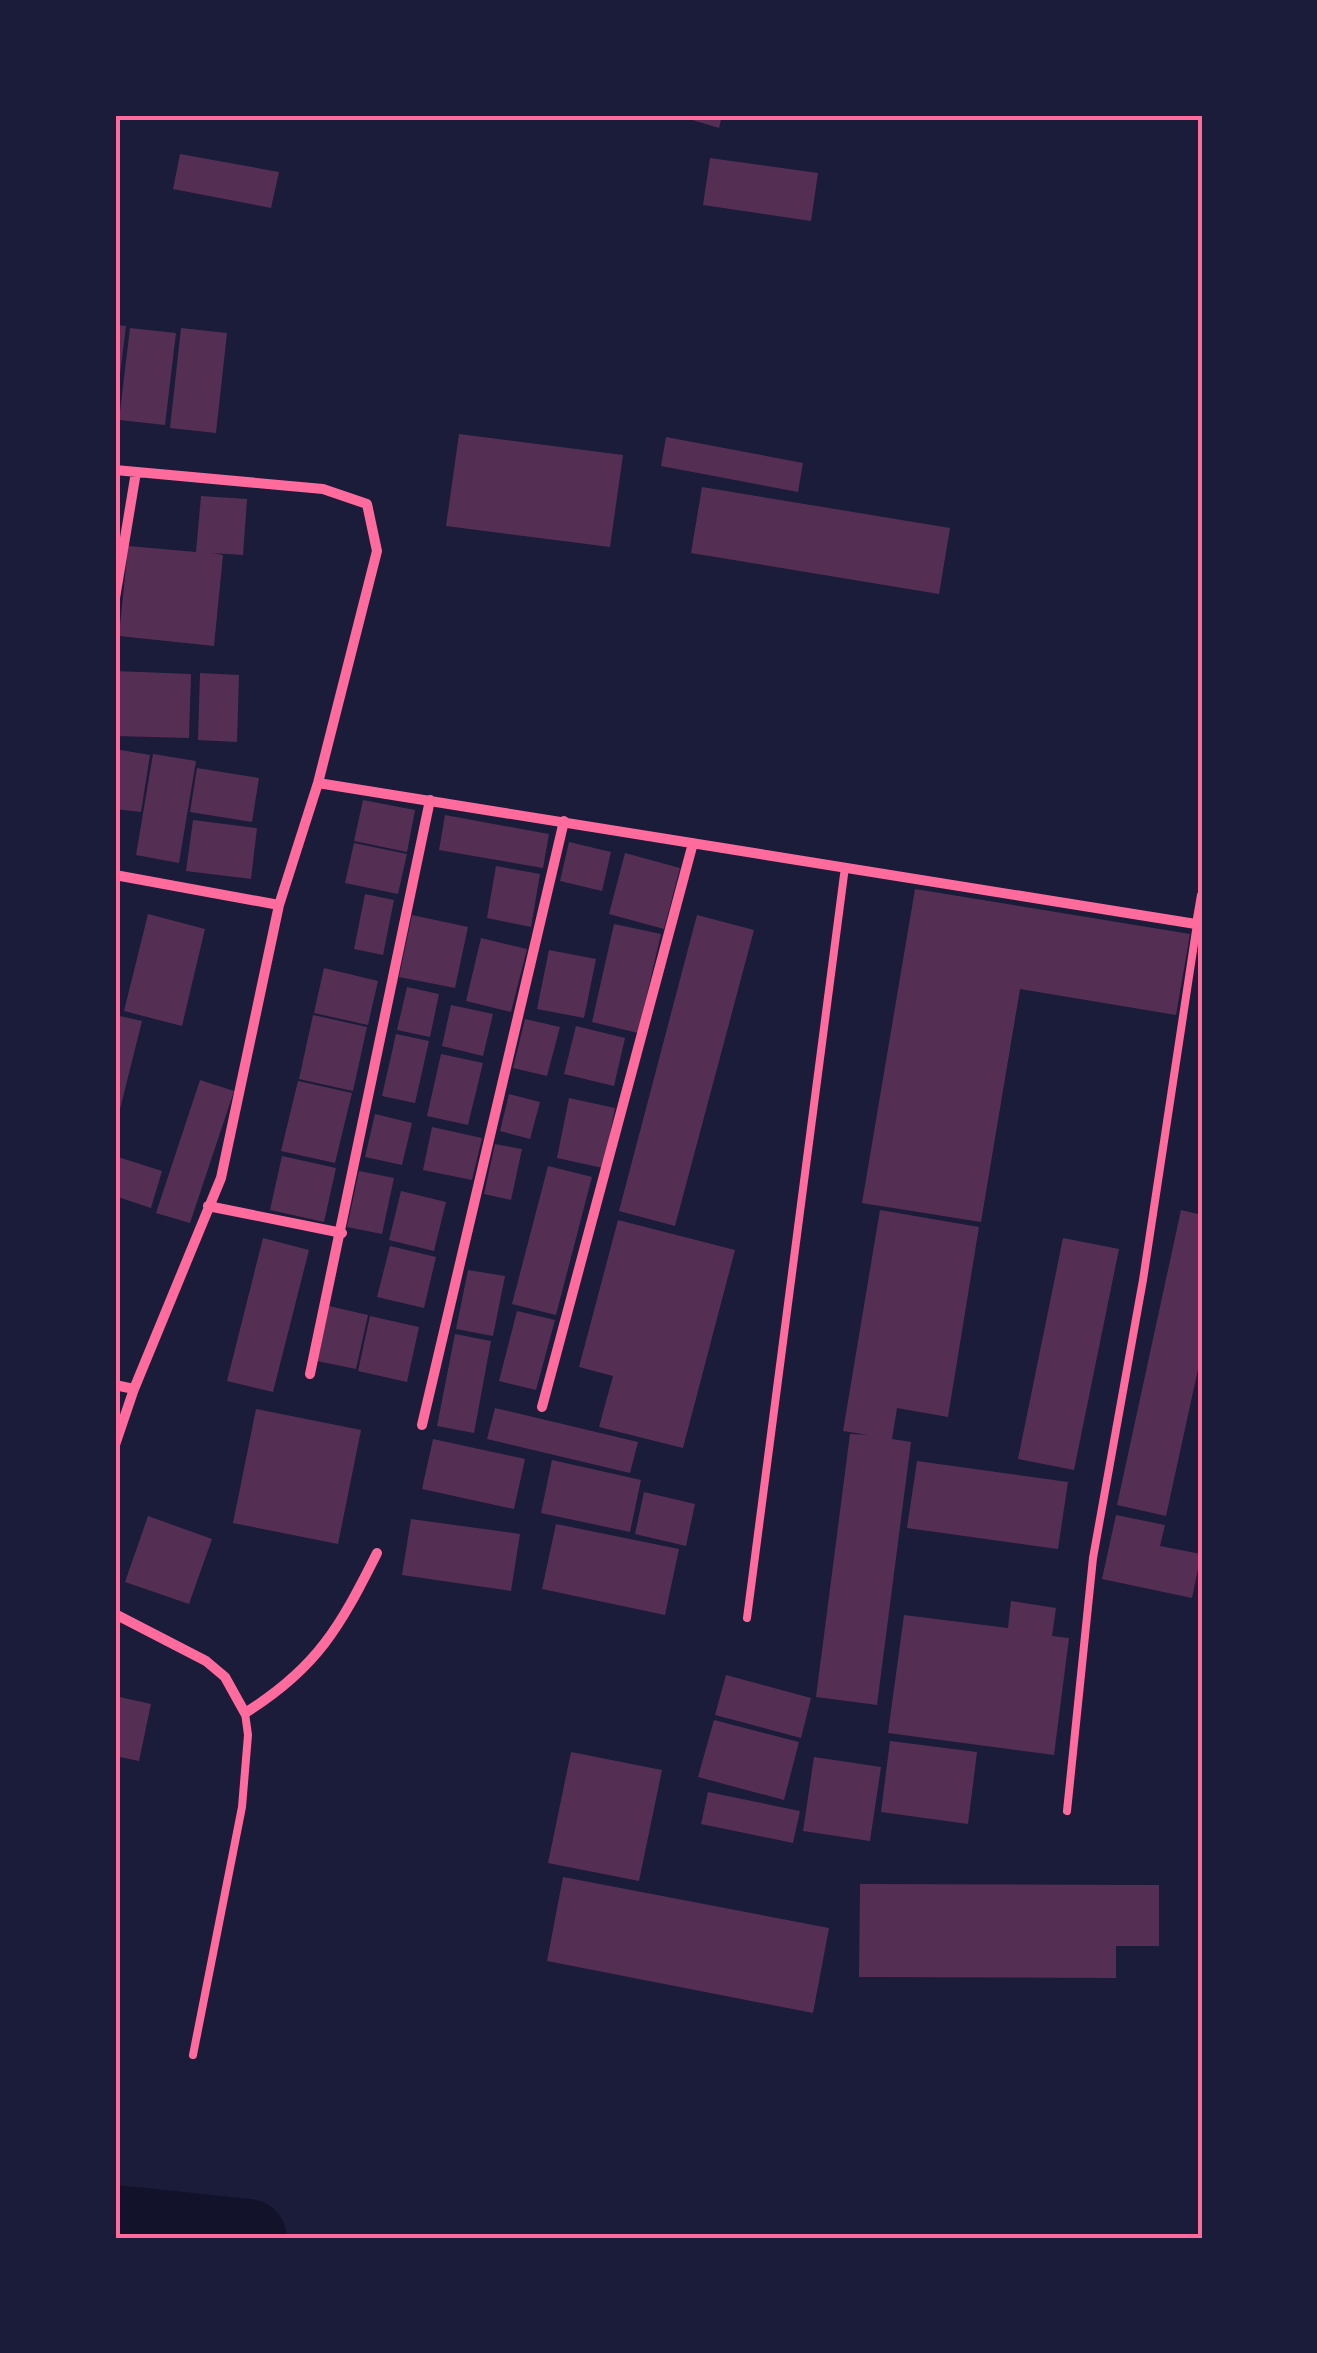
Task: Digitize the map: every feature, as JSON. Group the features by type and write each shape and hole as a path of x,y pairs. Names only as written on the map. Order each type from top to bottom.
{"street":[{"path":"115,470 323,489 368,504 377,551 318,782 278,905 221,1178 134,1389 115,1445"},
{"path":"115,598 136,472"},
{"path":"318,782 1199,925 1202,895"},
{"path":"310,1374 430,800"},
{"path":"422,1425 564,821"},
{"path":"542,1407 692,843"},
{"path":"115,875 278,905"},
{"path":"208,1206 342,1232"},
{"path":"115,1385 134,1389"},
{"path":"115,1614 206,1661 224,1677 245,1712 282,1690 308,1667 343,1620 377,1554"}],"lane":[{"path":"746,1618 846,868"},
{"path":"1066,1811 1093,1558 1143,1280 1199,925"},
{"path":"192,2055 242,1807 248,1735 245,1712"}],"building":[{"path":"676,115 722,115 719,128"},
{"path":"180,154 279,172 271,208 173,189"},
{"path":"710,158 818,173 811,221 703,205"},
{"path":"115,325 126,326 117,398 115,398"},
{"path":"130,328 176,333 165,425 119,420"},
{"path":"181,328 227,333 216,433 170,428"},
{"path":"459,434 623,455 610,547 446,526"},
{"path":"666,437 803,463 798,492 661,466"},
{"path":"702,487 950,528 939,594 691,553"},
{"path":"201,496 247,499 243,555 212,553 223,555 214,646 119,636 128,546 196,552"},
{"path":"115,671 191,674 189,738 115,736"},
{"path":"200,673 239,675 237,742 198,740"},
{"path":"115,749 150,755 141,812 115,809"},
{"path":"153,754 196,761 179,863 136,855"},
{"path":"197,768 259,778 252,822 190,812"},
{"path":"363,800 415,810 407,852 354,841"},
{"path":"445,815 549,834 543,868 439,850"},
{"path":"193,820 257,828 251,879 186,871"},
{"path":"569,842 611,852 602,891 560,881"},
{"path":"354,843 407,854 398,894 345,883"},
{"path":"625,853 680,868 664,929 609,914"},
{"path":"496,866 540,874 531,927 487,918"},
{"path":"915,889 1190,934 1176,1015 1020,989 981,1222 862,1203"},
{"path":"365,894 394,900 383,955 354,949"},
{"path":"148,914 205,929 182,1026 124,1011"},
{"path":"412,915 468,927 455,988 399,977"},
{"path":"697,915 754,930 675,1226 619,1211"},
{"path":"614,924 661,934 638,1033 592,1022"},
{"path":"481,938 527,949 511,1012 466,1001"},
{"path":"549,950 596,959 584,1018 537,1009"},
{"path":"324,968 378,981 368,1025 314,1013"},
{"path":"407,987 439,994 430,1037 397,1030"},
{"path":"451,1005 493,1014 483,1056 442,1046"},
{"path":"115,1015 142,1021 116,1125 115,1125"},
{"path":"313,1015 367,1027 353,1091 299,1079"},
{"path":"525,1019 560,1027 547,1076 513,1068"},
{"path":"576,1026 625,1038 614,1086 564,1074"},
{"path":"396,1034 429,1041 415,1103 382,1096"},
{"path":"441,1054 483,1063 468,1125 427,1116"},
{"path":"200,1080 234,1091 190,1223 156,1213"},
{"path":"298,1081 352,1093 335,1163 281,1151"},
{"path":"509,1094 540,1102 530,1139 500,1131"},
{"path":"569,1098 615,1108 603,1168 557,1158"},
{"path":"375,1114 412,1123 402,1165 365,1157"},
{"path":"432,1127 482,1138 472,1180 423,1170"},
{"path":"495,1144 522,1149 511,1200 484,1194"},
{"path":"115,1156 162,1171 151,1208 115,1196"},
{"path":"282,1156 336,1168 324,1222 270,1210"},
{"path":"548,1166 592,1177 556,1315 512,1304"},
{"path":"359,1171 394,1178 382,1234 347,1227"},
{"path":"401,1191 446,1202 434,1251 389,1240"},
{"path":"880,1210 979,1227 948,1417 897,1408 892,1439 911,1442 877,1705 816,1697 850,1434 868,1435 843,1431"},
{"path":"1181,1210 1202,1215 1202,1351 1166,1516 1117,1505"},
{"path":"618,1220 735,1250 683,1448 599,1427 613,1376 579,1367"},
{"path":"263,1238 309,1250 273,1392 227,1381"},
{"path":"1063,1238 1119,1249 1074,1470 1018,1459"},
{"path":"390,1246 436,1257 424,1308 377,1297"},
{"path":"468,1270 505,1276 493,1336 456,1329"},
{"path":"329,1306 368,1315 356,1369 317,1361"},
{"path":"517,1311 555,1320 536,1390 499,1381"},
{"path":"370,1316 419,1327 407,1382 358,1371"},
{"path":"455,1334 491,1341 474,1433 437,1426"},
{"path":"495,1408 638,1442 630,1473 487,1439"},
{"path":"256,1409 361,1430 338,1544 233,1523"},
{"path":"433,1439 525,1459 514,1509 422,1489"},
{"path":"552,1460 641,1480 630,1532 541,1513"},
{"path":"917,1461 1068,1482 1058,1549 907,1528"},
{"path":"644,1492 695,1504 686,1546 635,1534"},
{"path":"1116,1515 1165,1525 1160,1546 1201,1554 1192,1598 1102,1579"},
{"path":"148,1516 212,1539 189,1604 125,1582"},
{"path":"411,1519 520,1534 511,1591 402,1575"},
{"path":"556,1524 679,1549 665,1615 542,1589"},
{"path":"1011,1601 1056,1608 1052,1636 1069,1638 1054,1755 888,1733 904,1615 1008,1628"},
{"path":"726,1675 811,1698 801,1738 715,1715"},
{"path":"115,1696 151,1704 139,1761 115,1756"},
{"path":"714,1720 799,1742 784,1800 698,1777"},
{"path":"890,1741 977,1752 968,1824 881,1812"},
{"path":"571,1752 662,1770 639,1881 548,1863"},
{"path":"814,1757 881,1767 870,1841 803,1831"},
{"path":"708,1792 800,1811 793,1843 701,1824"},
{"path":"563,1877 829,1928 813,2013 547,1961"},
{"path":"860,1884 1159,1885 1159,1946 1116,1946 1116,1978 859,1977"}],"waterway":[{"path":"115,2224 248,2238"}]}
